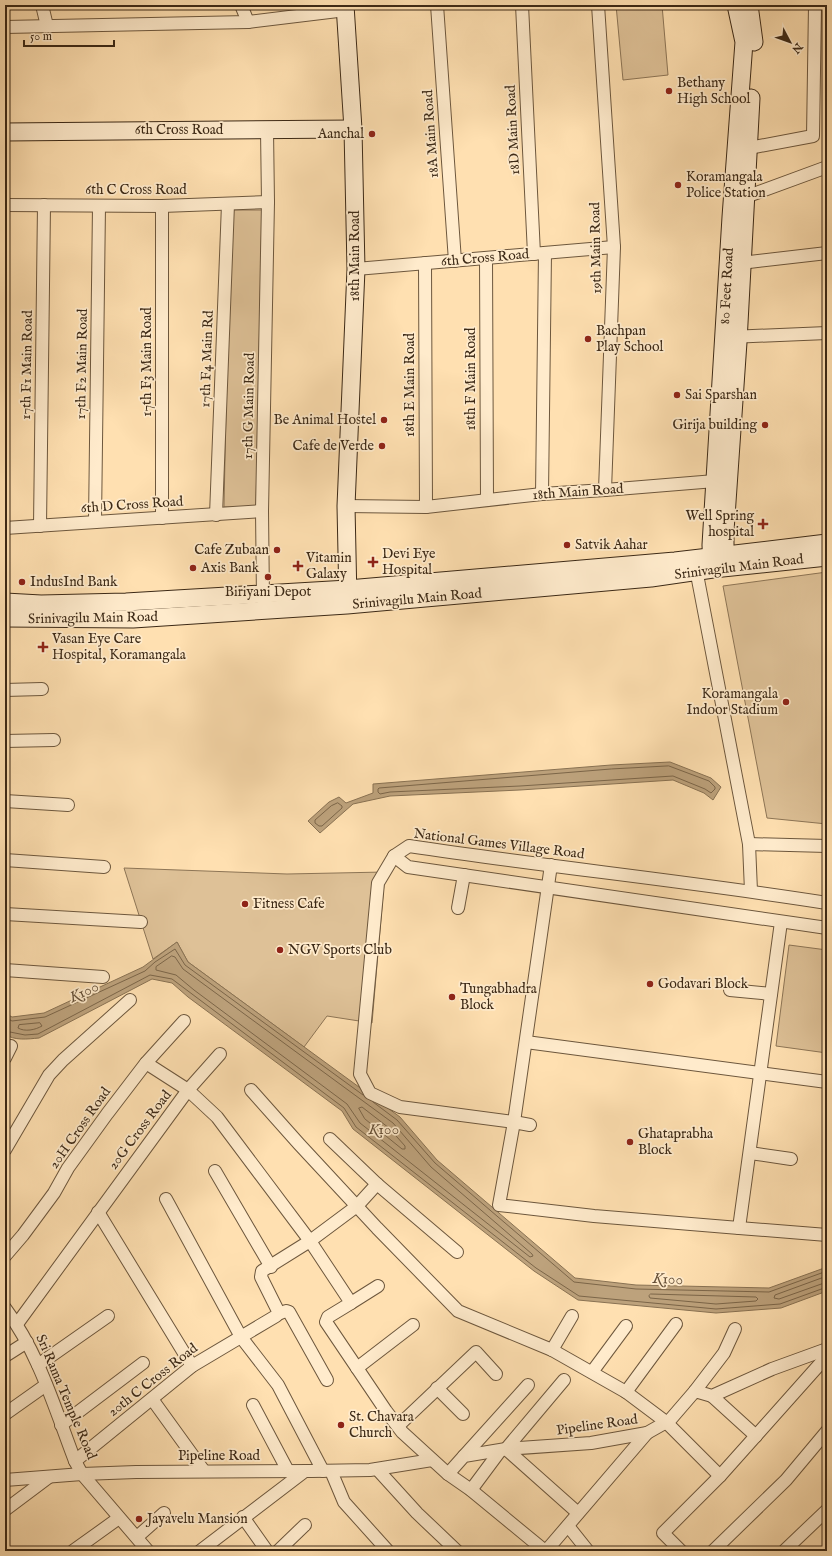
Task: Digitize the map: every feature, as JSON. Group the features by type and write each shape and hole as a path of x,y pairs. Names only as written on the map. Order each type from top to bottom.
{"main road":[{"name":"80 Feet Road","path":"719,562 725,531 731,337 744,42 736,5"},
{"name":"80 Feet Road","path":"719,562 711,545 715,481 741,263 738,200 749,148 754,38 749,5"},
{"name":"18th Main Road","path":"345,8 353,130 356,268 346,506 348,597"},
{"name":"6th Cross Road","path":"5,132 353,130"},
{"name":"Srinivagilu Main Road","path":"5,602 41,604 263,602 651,578 695,566 827,542"},
{"name":"Srinivagilu Main Road","path":"719,562 827,557"},
{"name":"Srinivagilu Main Road","path":"5,618 133,619 263,602"}],"street":[{"path":"42,5 47,26"},
{"path":"241,5 248,22"},
{"name":"18A Main Road","path":"437,5 455,260"},
{"name":"18D Main Road","path":"522,5 540,254 542,494"},
{"name":"19th Main Road","path":"598,5 614,247 605,490"},
{"path":"749,148 813,136 815,5"},
{"path":"5,27 248,22 345,8"},
{"name":"17th G Main Road","path":"263,602 262,511 268,202 267,130"},
{"path":"738,200 827,166"},
{"name":"6th C Cross Road","path":"5,205 162,206 268,202"},
{"name":"17th F4 Main Rd","path":"216,515 228,204"},
{"name":"17th F1 Main Road","path":"40,526 44,205"},
{"name":"17th F2 Main Road","path":"95,522 99,206"},
{"name":"17th F3 Main Road","path":"162,206 162,518"},
{"name":"6th Cross Road","path":"356,268 614,247"},
{"path":"741,263 827,254"},
{"name":"18th F Main Road","path":"486,258 487,500"},
{"name":"18th E Main Road","path":"425,263 426,507"},
{"path":"731,337 827,333"},
{"name":"18th Main Road","path":"346,506 426,507 542,494 715,481"},
{"name":"6th D Cross Road","path":"5,528 262,511"},
{"path":"827,537 827,542"},
{"path":"695,566 749,844 751,891"},
{"path":"5,690 42,689"},
{"path":"5,741 54,740"},
{"path":"5,801 68,805"},
{"path":"749,844 827,846"},
{"name":"National Games Village Road","path":"394,856 409,846 751,891 827,903"},
{"path":"530,1124 400,1107 370,1093 360,1074 378,883 394,856 408,867 827,928"},
{"path":"5,860 104,867"},
{"path":"551,865 514,1122 499,1205 594,1216 827,1235"},
{"path":"458,908 464,875"},
{"path":"5,914 140,922"},
{"path":"739,1228 781,922"},
{"path":"5,970 103,977"},
{"path":"730,990 771,994"},
{"path":"5,1150 49,1075 63,1060 130,1000"},
{"name":"20H Cross Road","path":"5,1256 23,1235 54,1193 68,1168 106,1114 146,1062 184,1021"},
{"path":"526,1042 827,1082"},
{"path":"5,1058 11,1046"},
{"path":"146,1062 188,1090 220,1054"},
{"name":"20G Cross Road","path":"17,1324 188,1090 216,1117 310,1241 351,1303"},
{"path":"251,1090 357,1206 458,1311 552,1350 626,1392 666,1422 720,1476"},
{"path":"330,1139 377,1184 457,1252"},
{"path":"750,1154 792,1159"},
{"path":"215,1171 271,1267"},
{"path":"327,1380 289,1312 286,1311 278,1314 279,1313 261,1276 262,1271 271,1267 310,1241 357,1206 377,1184"},
{"path":"166,1199 241,1337 278,1385 344,1502 388,1551"},
{"path":"98,1212 192,1366"},
{"path":"378,1286 328,1317 326,1322 386,1412 402,1432 448,1474 471,1490 546,1551 647,1433"},
{"name":"Sri Rama Temple Road","path":"5,1308 28,1342 75,1461 82,1474 120,1518 141,1546"},
{"name":"20th C Cross Road","path":"75,1461 192,1366 278,1314"},
{"path":"38,1365 108,1316"},
{"path":"552,1350 572,1316"},
{"path":"626,1392 676,1324"},
{"path":"357,1368 413,1325"},
{"path":"592,1372 626,1326"},
{"name":"Pipeline Road","path":"464,1456 503,1450 591,1443 647,1433 670,1420 695,1391 724,1353 735,1329"},
{"path":"5,1356 28,1342"},
{"path":"712,1396 772,1369 827,1349"},
{"path":"398,1426 476,1352 496,1374"},
{"path":"681,1551 663,1533 720,1476 827,1356"},
{"path":"61,1425 143,1363"},
{"path":"471,1490 503,1450 564,1380"},
{"path":"448,1474 528,1385"},
{"path":"5,1414 46,1386"},
{"path":"437,1388 463,1414"},
{"path":"695,1391 712,1396 756,1436"},
{"path":"152,1399 204,1471"},
{"path":"253,1405 288,1471"},
{"path":"713,1551 786,1480 827,1431"},
{"path":"503,1450 578,1513"},
{"name":"Pipeline Road","path":"5,1480 82,1474 377,1469 432,1460"},
{"path":"377,1469 417,1513 457,1551"},
{"path":"200,1551 305,1471"},
{"path":"5,1510 48,1477"},
{"path":"784,1551 827,1510"},
{"path":"141,1546 164,1513"},
{"path":"243,1517 267,1551"},
{"path":"73,1551 120,1518"},
{"path":"278,1551 305,1525"},
{"path":"568,1526 588,1551"}],"shaded area":[{"path":"616,5 662,5 668,75 623,80"},
{"path":"230,210 262,210 256,508 224,507"},
{"name":"Koramangala Indoor Stadium","path":"827,572 827,824 767,818 723,586"},
{"name":"NGV Sports Club","path":"124,868 287,874 385,872 372,1023 327,1016 304,1047 188,962 177,942 153,959"},
{"path":"789,945 827,950 827,1053 776,1046"}],"water":[{"path":"670,762 711,778 721,787 713,800 704,793 673,780 520,790 390,796 353,804 320,833 308,821 329,802 339,797 346,803 373,793 373,784 611,765"},
{"name":"K100","path":"177,942 188,962 400,1117 437,1160 575,1278 636,1285 769,1288 827,1267 827,1291 781,1308 716,1313 578,1300 534,1271 353,1129 342,1111 188,997 172,983 152,979 39,1038 17,1039 5,1034 5,1013 12,1017 44,1013 143,967"}],"place":[{"name":"Bethany High School","path":"669,91"},
{"name":"Aanchal","path":"372,134"},
{"name":"Koramangala Police Station","path":"678,185"},
{"name":"Bachpan Play School","path":"588,339"},
{"name":"Sai Sparshan","path":"677,395"},
{"name":"Be Animal Hostel","path":"384,420"},
{"name":"Girija building","path":"765,425"},
{"name":"Cafe de Verde","path":"382,446"},
{"name":"Well Spring hospital","path":"763,524"},
{"name":"Satvik Aahar","path":"567,545"},
{"name":"Cafe Zubaan","path":"277,550"},
{"name":"Devi Eye Hospital","path":"373,562"},
{"name":"Vitamin Galaxy","path":"298,566"},
{"name":"Axis Bank","path":"193,568"},
{"name":"Biriyani Depot","path":"268,577"},
{"name":"IndusInd Bank","path":"22,582"},
{"name":"Vasan Eye Care Hospital, Koramangala","path":"43,647"},
{"name":"Koramangala Indoor Stadium","path":"786,702"},
{"name":"Fitness Cafe","path":"245,904"},
{"name":"NGV Sports Club","path":"280,950"},
{"name":"Godavari Block","path":"650,984"},
{"name":"Tungabhadra Block","path":"452,997"},
{"name":"Ghataprabha Block","path":"630,1142"},
{"name":"St. Chavara Church","path":"341,1425"},
{"name":"Jayavelu Mansion","path":"139,1519"}]}
